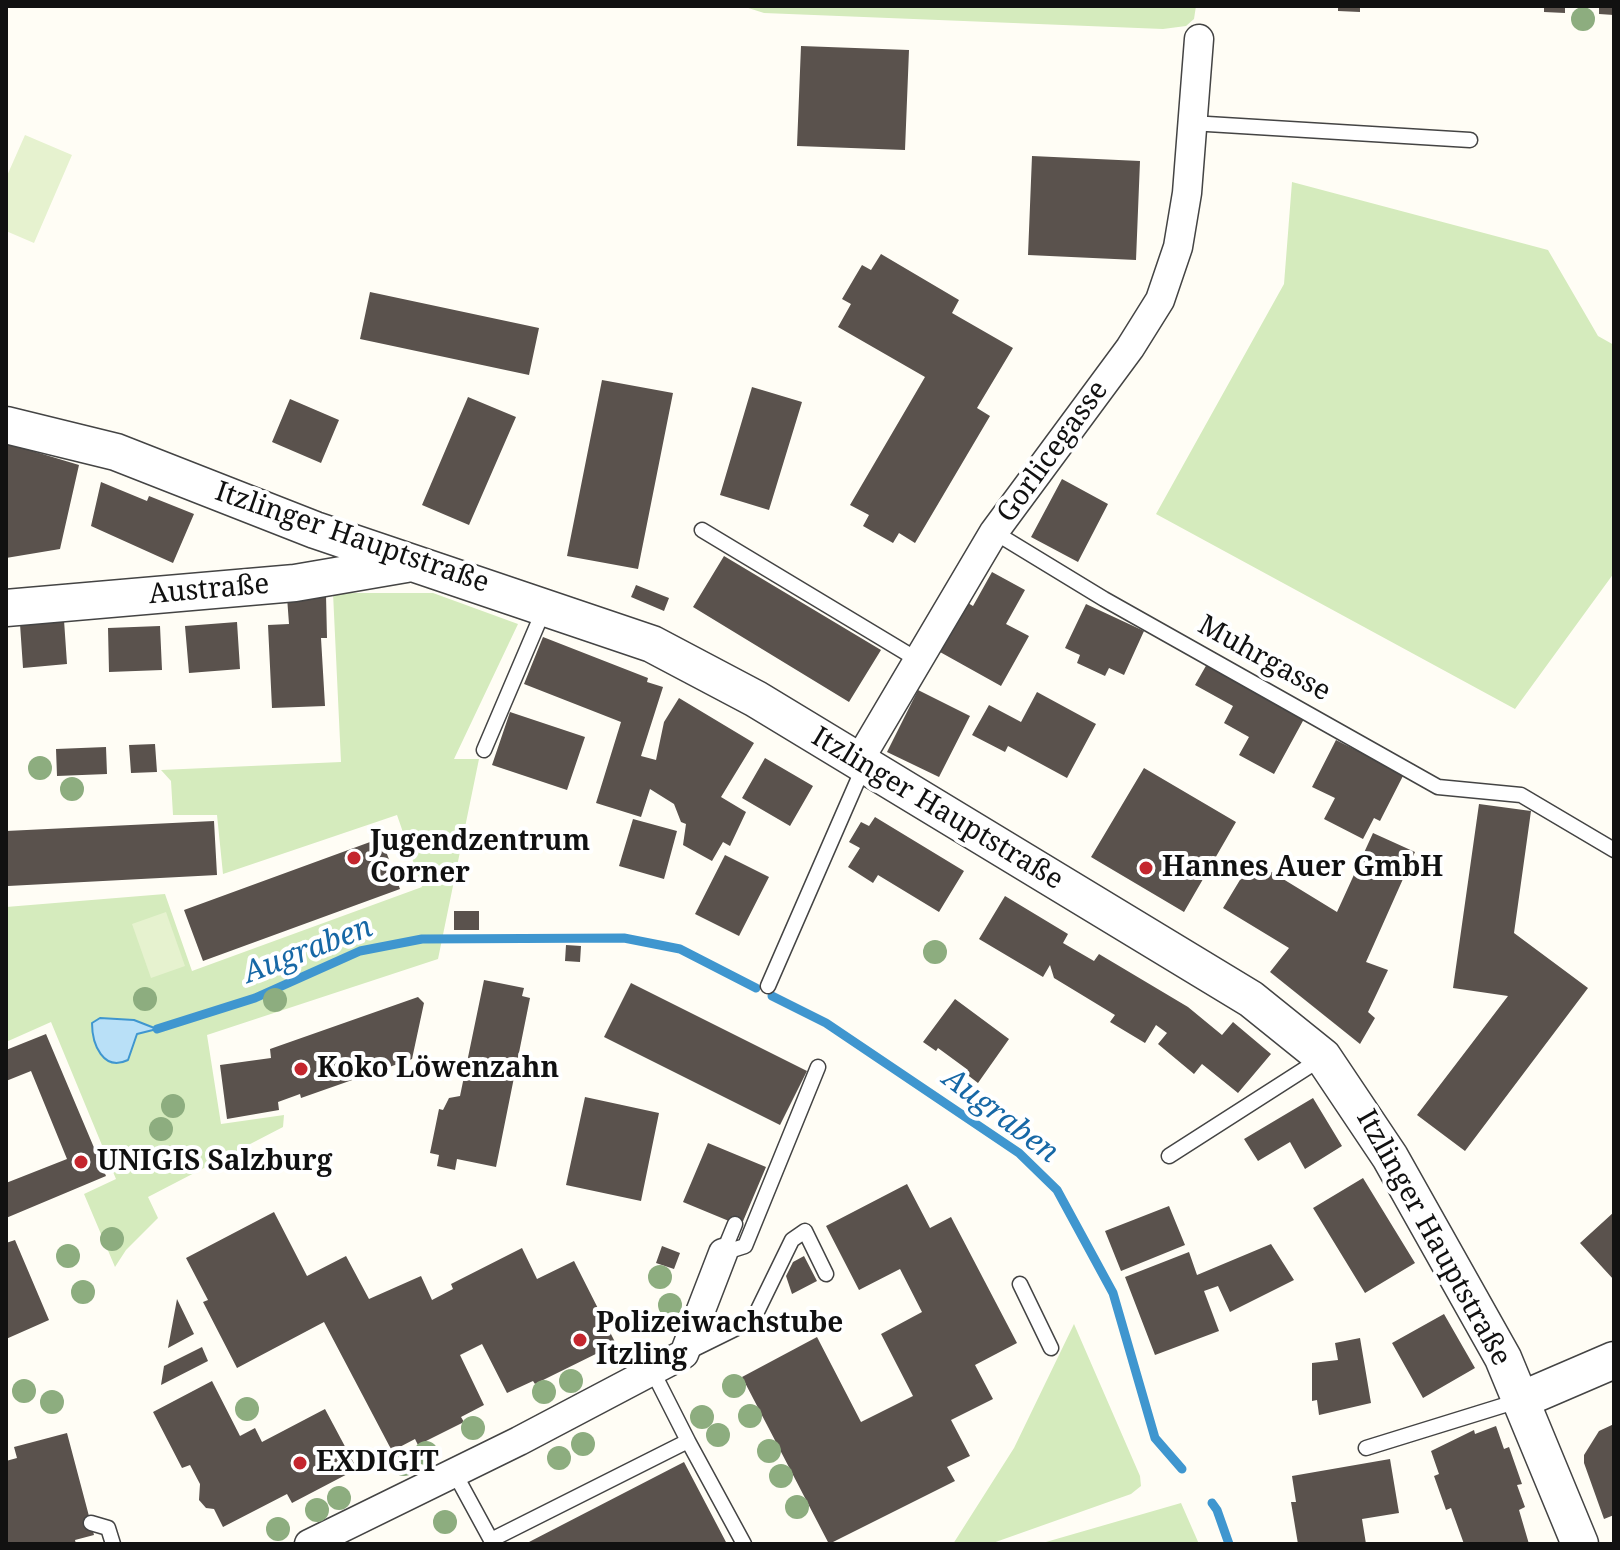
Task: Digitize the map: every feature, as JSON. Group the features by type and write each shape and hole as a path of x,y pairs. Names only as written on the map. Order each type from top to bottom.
{"street":[{"name":"Gorlicegasse","path":"861,764 994,532 1130,348 1160,300 1178,247 1187,193 1199,39"},
{"name":"Itzlinger Hauptstraße","path":"6,425 116,452 315,530 546,605 652,644 705,669 1251,999 1323,1057 1357,1103 1390,1157 1503,1358 1580,1544"},
{"name":"Austraße","path":"6,608 295,583 411,563"},
{"path":"309,1544 684,1354 723,1253"},
{"path":"1521,1400 1614,1360"}],"lane":[{"path":"1191,123 1470,140"},
{"path":"702,530 918,660"},
{"name":"Muhrgasse","path":"994,532 1104,599 1438,787 1521,795 1614,850"},
{"path":"484,750 546,605"},
{"path":"768,986 861,764"},
{"path":"1169,1156 1323,1057"},
{"path":"723,1253 745,1246 818,1067"},
{"path":"723,1253 735,1224"},
{"path":"684,1354 753,1320 792,1240 805,1231 826,1274"},
{"path":"1020,1284 1051,1348"},
{"path":"653,1372 744,1544"},
{"path":"1366,1448 1521,1400"},
{"path":"454,1472 492,1542 688,1441"},
{"path":"91,1523 108,1528 111,1543"}],"green space":[{"path":"742,6 1196,6 1194,19 1186,26 1163,29 764,13"},
{"path":"25,135 72,155 34,243 6,231 6,178"},
{"path":"1292,182 1548,250 1598,336 1614,345 1614,573 1515,709 1156,514 1284,284"},
{"path":"333,593 433,593 518,624 454,759 479,759 438,959 207,1035 221,1124 284,1115 283,1127 148,1197 158,1218 126,1250 115,1267 84,1194 116,1179 51,1022 6,1042 6,907 165,894 192,971 422,887 397,815 223,874 217,815 173,815 171,781 161,770 341,762"},
{"path":"166,912 185,966 151,978 132,924"},
{"path":"1074,1324 1140,1476 1141,1486 1131,1494 990,1544 953,1544 1014,1448"},
{"path":"1181,1503 1199,1544 1039,1544"}],"water":[{"path":"100,1018 134,1020 157,1029 137,1034 128,1060 112,1062 101,1054 94,1039 92,1023"}],"building":[{"path":"1338,6 1360,6 1360,12 1338,11"},
{"path":"1544,6 1565,6 1565,13 1544,12"},
{"path":"1599,6 1614,6 1614,15 1599,14"},
{"path":"801,46 909,50 905,150 797,146"},
{"path":"1032,156 1140,161 1136,260 1028,255"},
{"path":"881,254 959,300 952,313 1013,348 977,408 990,416 915,543 899,533 893,543 863,526 869,515 850,505 925,377 838,327 851,304 842,299 862,265 871,270"},
{"path":"370,292 539,328 529,375 360,339"},
{"path":"602,380 673,393 638,569 567,556"},
{"path":"752,387 802,402 769,510 720,495"},
{"path":"468,397 516,417 469,525 422,505"},
{"path":"290,399 339,420 321,463 272,442"},
{"path":"6,443 79,465 60,549 6,558"},
{"path":"1062,479 1108,504 1078,562 1031,537"},
{"path":"101,482 147,501 149,496 194,514 173,563 91,526"},
{"path":"724,556 881,650 849,702 693,607"},
{"path":"992,572 1025,590 1006,624 1029,636 1001,686 940,652 968,603 973,606"},
{"path":"636,585 669,598 664,611 631,597"},
{"path":"326,595 327,638 321,638 325,706 272,708 268,625 289,624 287,597"},
{"path":"1086,604 1144,631 1124,675 1109,668 1105,676 1077,663 1080,655 1065,648"},
{"path":"64,620 67,664 23,668 20,624"},
{"path":"237,622 240,669 189,673 185,626"},
{"path":"160,626 162,670 109,672 108,628"},
{"path":"543,637 648,678 647,682 663,687 641,756 656,760 664,722 679,698 754,743 721,797 746,812 730,846 723,842 712,861 683,845 686,824 681,822 674,804 650,789 641,817 596,803 621,722 524,684"},
{"path":"1207,664 1304,719 1274,774 1239,755 1249,737 1224,723 1233,706 1195,685"},
{"path":"918,690 970,716 939,777 887,752"},
{"path":"1037,692 1096,724 1067,778 1008,746 1005,752 972,735 989,705 1021,722"},
{"path":"510,712 585,737 567,790 492,765"},
{"path":"1336,740 1404,774 1380,821 1374,818 1363,839 1324,819 1335,798 1312,787"},
{"path":"155,744 157,772 131,773 129,745"},
{"path":"106,747 107,774 57,776 56,749"},
{"path":"765,758 813,786 790,826 742,798"},
{"path":"1144,768 1236,822 1184,912 1091,857"},
{"path":"1479,804 1531,811 1514,933 1588,988 1465,1151 1417,1115 1508,996 1453,988"},
{"path":"875,817 964,871 939,912 878,875 873,883 848,867 860,848 849,842 861,822 869,826"},
{"path":"633,819 677,831 664,879 619,866"},
{"path":"214,821 217,875 8,886 6,831"},
{"path":"1373,833 1415,852 1366,962 1388,970 1368,1012 1375,1018 1360,1044 1270,972 1289,948 1223,908 1252,860 1337,912"},
{"path":"381,838 400,889 203,961 184,910"},
{"path":"725,855 769,877 739,936 695,914"},
{"path":"1005,896 1068,934 1063,943 1094,961 1099,954 1188,1007 1222,1035 1233,1022 1271,1054 1238,1093 1202,1064 1194,1074 1158,1044 1167,1033 1156,1025 1145,1043 1110,1022 1115,1015 1054,978 1050,965 1043,977 979,939"},
{"path":"454,911 479,911 479,930 454,930"},
{"path":"566,945 581,946 580,962 565,961"},
{"path":"484,980 524,988 522,996 530,998 496,1167 457,1159 455,1170 437,1166 439,1155 430,1153 439,1109 443,1110 449,1098 460,1096"},
{"path":"631,983 807,1071 780,1125 604,1037"},
{"path":"418,997 424,1003 412,1059 301,1098 300,1094 278,1102 279,1110 227,1119 220,1065 271,1058 270,1049"},
{"path":"955,999 1009,1039 978,1083 965,1073 968,1070 938,1048 936,1051 923,1042"},
{"path":"46,1034 106,1176 6,1218 6,1183 67,1159 31,1071 6,1081 6,1050"},
{"path":"585,1097 659,1113 641,1201 566,1185"},
{"path":"1313,1098 1342,1146 1305,1169 1290,1142 1258,1161 1244,1139"},
{"path":"708,1143 766,1167 741,1226 683,1202"},
{"path":"1363,1178 1415,1263 1365,1293 1313,1208"},
{"path":"907,1184 930,1228 951,1217 1017,1343 975,1365 993,1399 951,1420 970,1456 947,1467 955,1481 829,1544 742,1377 817,1337 861,1422 913,1396 881,1334 922,1312 900,1269 859,1290 826,1226"},
{"path":"1169,1206 1185,1245 1121,1271 1105,1231"},
{"path":"274,1212 307,1276 346,1256 369,1299 421,1276 432,1300 453,1289 451,1284 522,1248 537,1279 574,1261 616,1344 535,1384 533,1381 507,1393 482,1344 460,1355 484,1405 461,1417 464,1422 418,1445 415,1439 392,1451 324,1322 237,1368 203,1302 208,1300 186,1258"},
{"path":"1614,1212 1614,1280 1580,1243"},
{"path":"15,1240 49,1320 6,1339 6,1243"},
{"path":"1271,1244 1294,1280 1230,1312 1218,1286 1204,1291 1219,1331 1155,1355 1125,1277 1189,1252 1197,1275"},
{"path":"662,1246 680,1253 674,1269 656,1263"},
{"path":"804,1256 817,1281 792,1294 786,1276 793,1262"},
{"path":"177,1299 194,1334 168,1348"},
{"path":"1444,1314 1475,1368 1423,1398 1392,1343"},
{"path":"1360,1338 1371,1403 1319,1415 1317,1400 1312,1401 1312,1363 1338,1360 1335,1343"},
{"path":"202,1347 208,1361 161,1385 164,1366"},
{"path":"212,1381 240,1436 255,1428 262,1442 325,1409 357,1469 292,1503 287,1494 223,1527 214,1509 206,1508 199,1500 200,1484 190,1465 182,1468 153,1412"},
{"path":"1614,1424 1614,1515 1604,1519 1584,1455 1599,1431"},
{"path":"1496,1426 1504,1449 1509,1447 1522,1484 1517,1485 1525,1507 1519,1510 1529,1544 1464,1544 1451,1508 1446,1510 1434,1476 1439,1474 1431,1451 1474,1430 1475,1434"},
{"path":"67,1433 94,1535 75,1540 76,1544 6,1544 6,1461 17,1458 14,1447"},
{"path":"1390,1459 1399,1513 1362,1519 1366,1544 1298,1544 1291,1502 1296,1502 1292,1476"},
{"path":"684,1462 727,1544 530,1544 529,1542"}],"waterway":[{"name":"Augraben","path":"157,1029 255,998 360,951 422,939 624,938 680,949 756,988"},
{"name":"Augraben","path":"772,996 826,1023 1019,1153 1057,1190 1113,1293 1155,1438 1182,1469"},
{"path":"1212,1503 1229,1544"}],"place":[{"name":"Jugendzentrum Corner","path":"354,858"},
{"name":"Hannes Auer GmbH","path":"1146,868"},
{"name":"Koko Löwenzahn","path":"301,1069"},
{"name":"UNIGIS Salzburg","path":"81,1162"},
{"name":"Polizeiwachstube Itzling","path":"580,1340"},
{"name":"EXDIGIT","path":"300,1463"}]}
